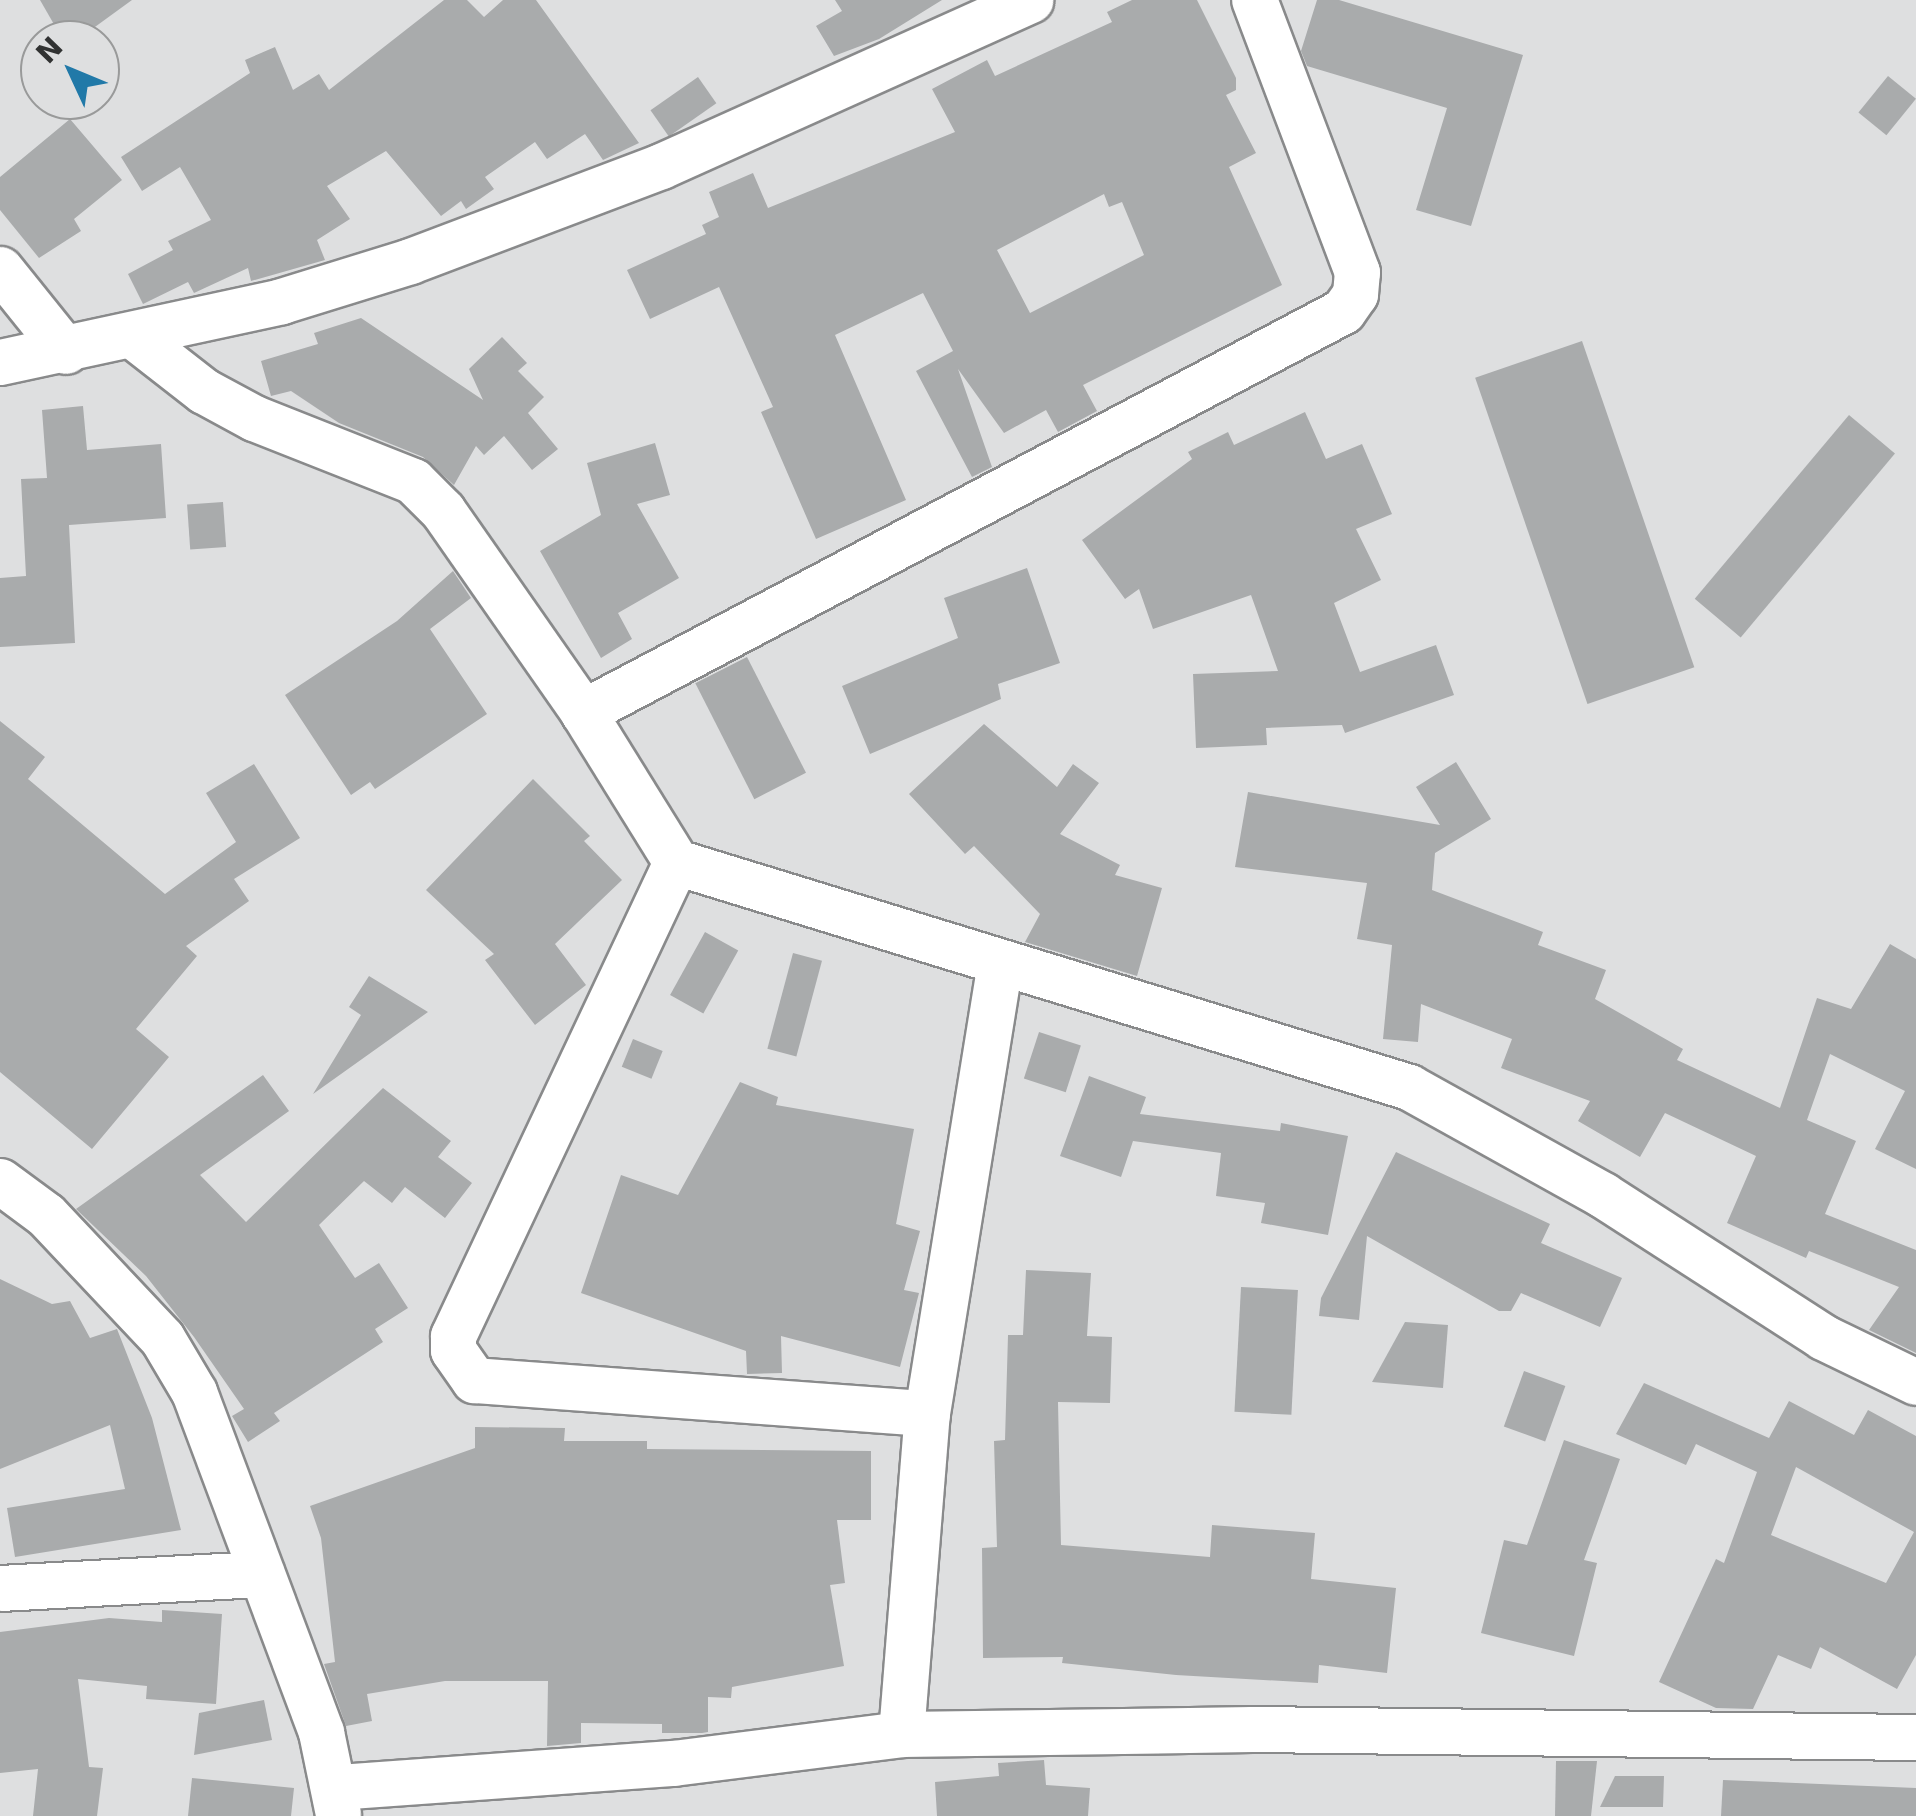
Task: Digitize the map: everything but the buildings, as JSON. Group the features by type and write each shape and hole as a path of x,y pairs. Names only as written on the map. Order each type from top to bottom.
{"street":[{"path":"0,362 281,301 410,261 661,166 1030,0"},
{"path":"583,712 1342,310 1355,294 1357,272 1254,0"},
{"path":"0,269 66,350"},
{"path":"132,335 204,391 254,418 412,481 443,511 583,712 676,862 1000,964 1334,1059 1409,1087 1603,1196 1823,1337 1916,1382"},
{"path":"676,862 453,1336 453,1350 474,1380 927,1413"},
{"path":"900,1734 927,1413 1000,964"},
{"path":"0,1181 46,1215 162,1338 194,1392 262,1574 337,1802 900,1734 1252,1729 1916,1738"},
{"path":"0,1588 262,1574"}]}
